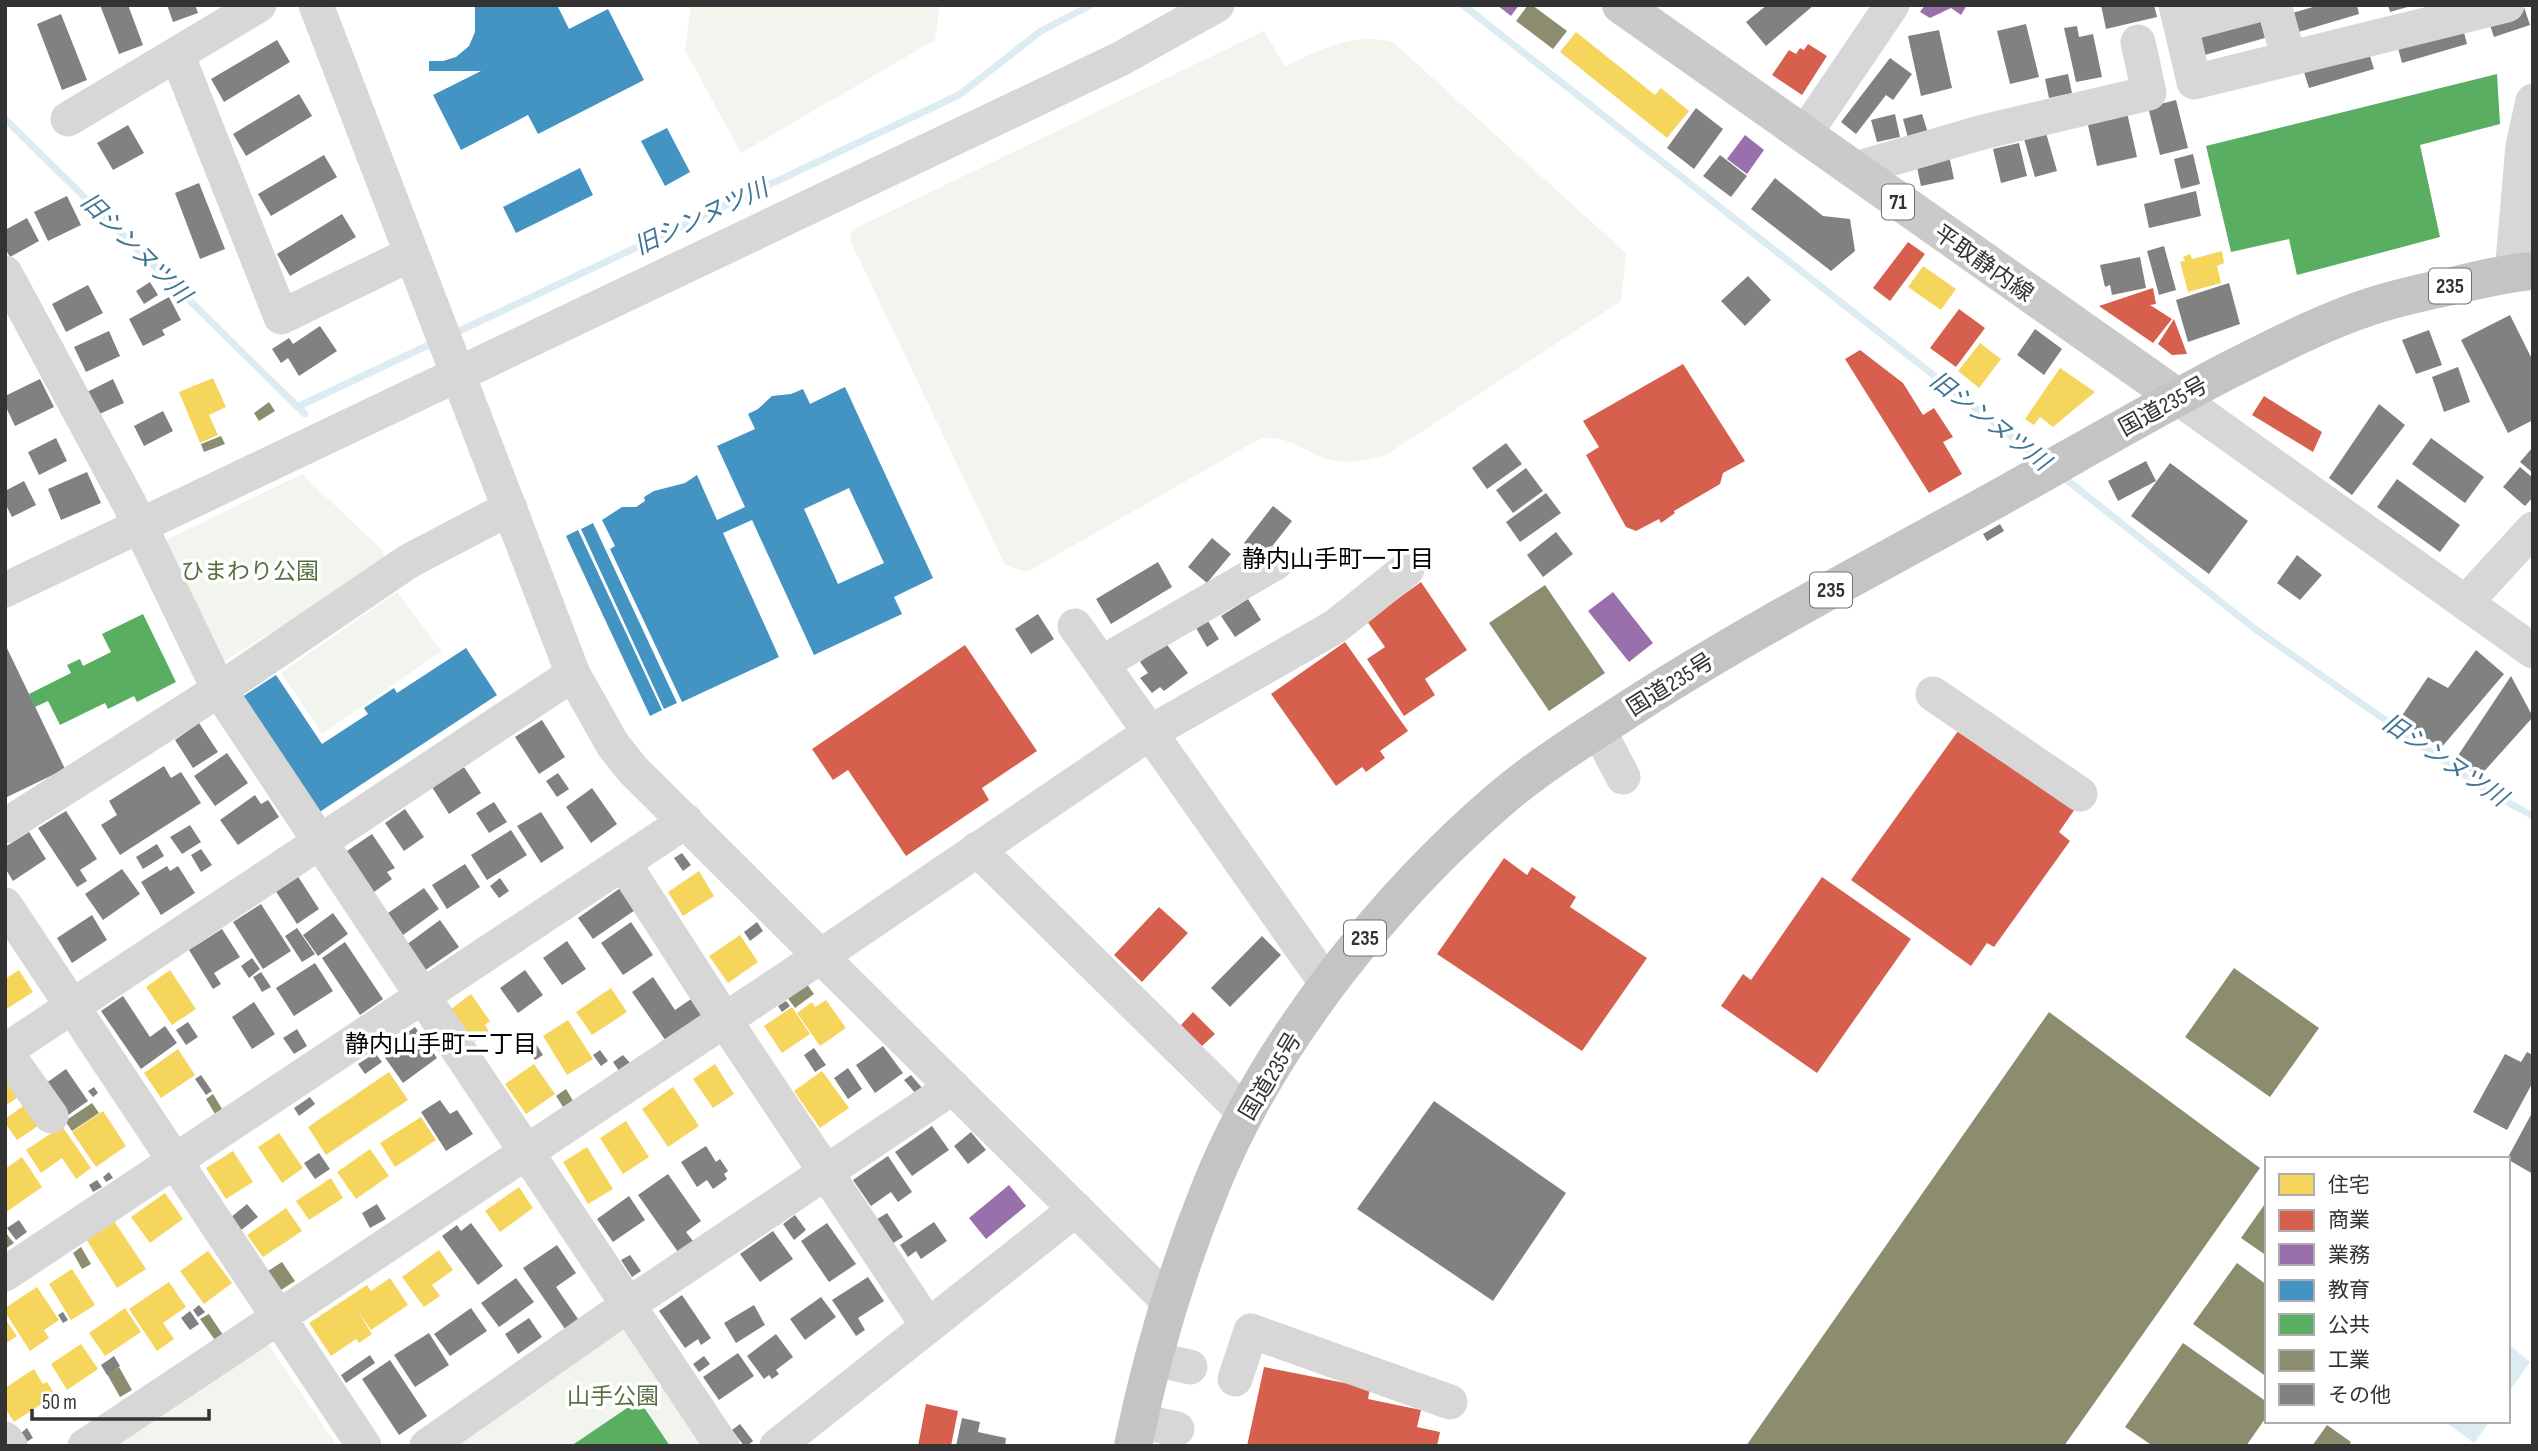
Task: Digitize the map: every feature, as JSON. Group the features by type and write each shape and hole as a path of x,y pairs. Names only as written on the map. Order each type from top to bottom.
{"highway":[{"name":"国道235号","path":"1136,1433 1172,1363 1169,1302 1212,1184 1246,1114 1327,984 1373,927 1456,841 1506,795 1553,759 1683,674 2176,397 2294,337 2369,307 2417,293 2522,272"}],"main road":[{"name":"平取静内線","path":"1636,10 1852,170 2176,397"}],"street":[{"path":"68,119 259,5"},
{"path":"316,5 573,674 613,745 633,770 1169,1302"},
{"path":"10,576 141,525 448,352 1120,59 1217,5"},
{"path":"1804,135 1892,5"},
{"path":"2257,5 2179,15 2194,82 2289,59 2379,20 2507,5"},
{"path":"2274,5 2289,59"},
{"path":"1852,170 1983,132 2149,93 2138,42"},
{"path":"177,54 281,317 411,254"},
{"path":"2522,272 2523,146 2533,102"},
{"path":"5,273 141,525 219,690 722,1446"},
{"path":"2176,397 2533,651"},
{"path":"5,826 219,690 409,561 509,508"},
{"path":"2466,603 2533,528"},
{"path":"1102,663 1275,563"},
{"path":"85,1446 821,956 1151,732 1336,626 1407,569"},
{"path":"1075,625 1327,984"},
{"path":"51,1116 5,1051 573,674"},
{"path":"1933,694 2080,794"},
{"path":"1598,729 1623,777"},
{"path":"5,1274 686,821"},
{"path":"977,849 1246,1114"},
{"path":"624,864 724,1020 928,1325"},
{"path":"5,905 18,954 73,1006 364,1446"},
{"path":"428,1446 628,1305 953,1087"},
{"path":"777,1446 1076,1209"},
{"path":"1235,1379 1251,1331 1450,1402"},
{"path":"1136,1433 1177,1429"},
{"path":"5,1439 10,1446"}],"green space":[{"path":"691,5 940,5 935,40 741,153 685,50"},
{"path":"1264,31 1285,66 1350,41 1363,39 1393,42 1626,253 1621,301 1386,455 1360,461 1336,461 1284,440 1261,438 1027,572 1005,565 850,240 852,230"},
{"name":"ひまわり公園","path":"302,474 382,550 386,563 224,661 162,542"},
{"path":"397,592 442,651 322,734 281,673"},
{"name":"山手公園","path":"626,1327 705,1446 454,1446"},
{"path":"268,1344 337,1446 112,1446"}],"shaded area":[{"path":"2510,1346 2530,1362 2510,1390"},
{"path":"2447,1423 2489,1423 2474,1443"}],"building: 住宅":[{"path":"1576,32 1655,95 1661,88 1689,111 1667,138 1560,52"},
{"path":"2222,251 2224,263 2217,266 2221,283 2188,292 2180,262 2185,261 2183,257 2190,254 2192,259"},
{"path":"1923,266 1956,289 1941,310 1908,287"},
{"path":"1980,343 2001,359 1979,388 1958,371"},
{"path":"2060,368 2095,392 2053,427 2040,417 2034,425 2025,419"},
{"path":"213,378 226,407 209,415 218,435 200,443 179,392"},
{"path":"699,871 714,896 683,916 668,892"},
{"path":"740,935 758,962 728,983 709,956"},
{"path":"19,970 33,992 5,1010 5,979"},
{"path":"170,970 196,1009 172,1025 146,987"},
{"path":"611,988 627,1012 592,1035 576,1012"},
{"path":"471,994 490,1021 485,1025 489,1031 475,1042 451,1009"},
{"path":"826,1000 846,1028 820,1046 797,1013 812,1002 815,1007"},
{"path":"792,1007 810,1034 782,1053 764,1026"},
{"path":"568,1020 593,1059 567,1075 543,1036"},
{"path":"178,1049 195,1075 161,1098 144,1073"},
{"path":"534,1064 555,1094 526,1114 505,1084"},
{"path":"715,1064 734,1094 713,1108 693,1079"},
{"path":"822,1071 849,1108 820,1128 794,1091"},
{"path":"389,1072 408,1100 326,1155 308,1127"},
{"path":"5,1077 24,1093 5,1106"},
{"path":"673,1087 699,1126 668,1147 642,1109"},
{"path":"30,1101 44,1122 17,1140 5,1119"},
{"path":"103,1111 126,1146 96,1167 72,1132"},
{"path":"421,1117 436,1140 395,1167 380,1143"},
{"path":"626,1121 649,1157 623,1174 600,1138"},
{"path":"62,1126 91,1168 76,1179 62,1158 41,1173 26,1150"},
{"path":"279,1133 303,1168 282,1183 258,1147"},
{"path":"587,1147 613,1189 588,1204 563,1162"},
{"path":"370,1149 389,1176 356,1199 337,1172"},
{"path":"233,1151 253,1182 226,1199 206,1168"},
{"path":"22,1157 42,1187 5,1213 5,1169"},
{"path":"331,1178 343,1198 309,1220 296,1201"},
{"path":"519,1187 533,1208 500,1232 485,1211"},
{"path":"165,1193 183,1219 150,1243 131,1217"},
{"path":"286,1208 302,1231 263,1257 247,1235"},
{"path":"114,1221 146,1269 117,1288 86,1239"},
{"path":"439,1250 453,1270 432,1285 440,1296 424,1307 402,1277"},
{"path":"208,1251 232,1283 204,1304 180,1271"},
{"path":"72,1269 95,1305 71,1320 49,1284"},
{"path":"390,1278 408,1305 371,1330 357,1310 372,1334 359,1343 356,1339 331,1356 309,1323 367,1285 371,1291"},
{"path":"169,1282 186,1307 163,1323 174,1339 157,1351 129,1309"},
{"path":"37,1287 59,1320 44,1330 49,1338 30,1351 5,1308"},
{"path":"125,1308 141,1332 105,1356 89,1333"},
{"path":"5,1319 17,1336 5,1344"},
{"path":"81,1344 98,1369 67,1390 51,1364"},
{"path":"34,1369 43,1384 47,1382 55,1395 14,1422 5,1408 5,1388"}],"building: 商業":[{"path":"1808,44 1827,56 1802,95 1772,75 1789,50 1796,54"},
{"path":"1908,242 1925,254 1890,301 1873,288"},
{"path":"2153,288 2156,304 2150,305 2172,319 2153,343 2099,306"},
{"path":"1959,309 1985,328 1956,367 1930,348"},
{"path":"2174,319 2187,354 2172,355 2158,344"},
{"path":"1860,350 1903,383 1923,415 1934,408 1953,437 1943,442 1962,474 1929,493 1845,359"},
{"path":"1683,364 1745,461 1723,473 1720,484 1674,511 1675,513 1661,523 1659,519 1636,531 1626,527 1586,455 1599,447 1583,421"},
{"path":"2264,396 2322,432 2313,452 2252,415"},
{"path":"1421,582 1467,650 1425,679 1435,695 1404,716 1367,659 1385,647 1367,621"},
{"path":"1345,642 1408,731 1380,751 1385,758 1366,772 1362,767 1336,786 1271,694"},
{"path":"965,645 1037,751 982,788 989,800 906,856 848,770 833,780 812,749"},
{"path":"1961,727 2075,809 2059,832 2070,841 1994,947 1987,943 1971,966 1851,880"},
{"path":"1504,858 1527,875 1532,867 1576,897 1570,907 1647,958 1582,1051 1437,954"},
{"path":"1822,877 1911,939 1817,1073 1721,1006 1743,974 1751,980"},
{"path":"1159,907 1188,933 1142,982 1114,955"},
{"path":"1193,1012 1215,1034 1202,1046 1181,1025"},
{"path":"1264,1367 1370,1388 1368,1399 1421,1410 1417,1427 1440,1432 1437,1446 1247,1446"},
{"path":"926,1404 958,1411 951,1446 918,1446"}],"building: 業務":[{"path":"1497,5 1519,5 1511,16"},
{"path":"1925,5 1967,5 1961,15 1951,8 1930,18 1920,12"},
{"path":"1745,135 1764,150 1747,174 1727,159"},
{"path":"1613,592 1653,643 1629,662 1588,611"},
{"path":"1009,1185 1026,1206 986,1239 969,1218"}],"building: 教育":[{"path":"475,5 557,5 569,29 608,9 644,80 538,134 528,115 461,150 433,95 481,71 429,71 429,61 456,57 469,46 475,32"},
{"path":"667,128 690,172 665,186 641,141"},
{"path":"580,168 593,195 516,233 503,207"},
{"path":"845,387 933,578 894,597 902,614 814,655 752,520 723,533 779,657 682,702 610,549 615,546 602,520 622,507 636,507 645,501 644,497 654,491 685,483 697,475 717,520 745,507 717,446 755,429 748,414 772,396 791,394 803,389 810,404","holes":["849,488 884,563 838,584 804,509"]},
{"path":"593,523 677,703 664,709 581,529"},
{"path":"578,530 662,710 650,716 566,536"},
{"path":"466,648 497,695 318,813 242,697 276,675 322,744 368,714 364,708 394,688 397,693"}],"building: 公共":[{"path":"2497,74 2500,124 2420,145 2440,237 2297,275 2289,239 2231,252 2206,146"},
{"path":"143,614 176,682 137,702 134,696 108,709 105,703 60,725 48,701 35,707 29,694 71,673 67,665 80,659 83,666 111,652 102,634"},
{"path":"639,1400 670,1446 571,1446"}],"building: 工業":[{"path":"1528,5 1532,5 1567,31 1553,49 1516,21"},
{"path":"269,402 275,411 259,421 254,413"},
{"path":"221,436 225,444 204,452 201,444"},
{"path":"1545,585 1605,673 1549,711 1489,623"},
{"path":"2234,968 2319,1028 2270,1097 2185,1037"},
{"path":"806,983 814,994 795,1008 787,997"},
{"path":"2049,1012 2260,1168 2064,1446 1746,1446"},
{"path":"566,1089 575,1104 565,1110 556,1096"},
{"path":"213,1094 222,1109 215,1114 206,1099"},
{"path":"92,1103 99,1113 72,1131 65,1121"},
{"path":"2265,1204 2265,1255 2241,1238"},
{"path":"5,1232 14,1243 5,1249"},
{"path":"81,1247 91,1264 82,1269 73,1253"},
{"path":"282,1262 295,1281 281,1290 268,1271"},
{"path":"2237,1263 2265,1284 2265,1376 2193,1324"},
{"path":"209,1314 223,1335 215,1340 200,1319"},
{"path":"2183,1343 2265,1401 2265,1419 2246,1446 2153,1446 2125,1427"},
{"path":"119,1367 132,1390 120,1397 107,1374"},
{"path":"2327,1425 2351,1442 2349,1446 2312,1446"}],"building: その他":[{"path":"100,5 128,5 143,45 119,54"},
{"path":"167,5 195,5 198,13 173,22"},
{"path":"1767,5 1814,5 1766,46 1746,22"},
{"path":"2101,5 2154,5 2157,17 2106,29"},
{"path":"2320,5 2357,5 2359,14 2295,33 2289,14"},
{"path":"2388,5 2411,5 2411,6 2390,12"},
{"path":"2524,7 2530,25 2494,37 2488,19"},
{"path":"61,14 87,80 62,90 37,24"},
{"path":"2260,19 2265,38 2201,56 2195,37"},
{"path":"2026,24 2039,77 2010,84 1997,31"},
{"path":"2462,25 2467,44 2402,63 2397,44"},
{"path":"2077,26 2079,37 2093,34 2102,77 2076,82 2064,28"},
{"path":"1939,30 1952,88 1921,96 1908,36"},
{"path":"277,40 290,62 224,102 211,79"},
{"path":"2368,50 2374,69 2309,88 2303,69"},
{"path":"1890,58 1912,74 1893,100 1886,95 1856,134 1841,122"},
{"path":"2068,74 2072,93 2049,98 2045,79"},
{"path":"299,94 312,116 246,156 233,134"},
{"path":"2176,100 2188,148 2160,155 2148,107"},
{"path":"1696,108 1723,129 1694,169 1667,148"},
{"path":"2126,108 2137,157 2097,166 2086,116"},
{"path":"1895,114 1900,137 1877,142 1871,120"},
{"path":"1922,114 1928,133 1908,138 1903,119"},
{"path":"128,125 144,153 113,170 97,143"},
{"path":"2046,133 2057,171 2035,177 2024,139"},
{"path":"2019,143 2027,176 2001,183 1993,149"},
{"path":"1948,151 1954,179 1921,186 1915,158"},
{"path":"2193,154 2200,184 2181,189 2174,159"},
{"path":"324,155 337,177 271,216 258,194"},
{"path":"1720,155 1747,176 1731,197 1703,176"},
{"path":"1775,178 1823,216 1850,219 1855,251 1831,271 1751,209"},
{"path":"199,183 225,249 200,259 175,193"},
{"path":"2196,191 2201,216 2149,228 2144,204"},
{"path":"67,196 81,225 48,241 34,212"},
{"path":"342,214 356,237 290,276 277,254"},
{"path":"27,218 39,241 10,257 5,248 5,230"},
{"path":"2164,246 2176,290 2159,295 2147,251"},
{"path":"2140,257 2146,288 2112,295 2110,285 2105,287 2100,265"},
{"path":"1748,276 1771,300 1745,326 1721,301"},
{"path":"150,282 158,295 144,304 136,291"},
{"path":"2229,283 2240,324 2188,342 2176,300"},
{"path":"88,285 103,313 66,332 52,304"},
{"path":"169,297 181,320 162,330 165,335 143,346 129,319"},
{"path":"2510,315 2533,361 2533,420 2508,433 2461,340"},
{"path":"320,326 337,351 299,376 288,358 281,363 272,349 289,338 293,344"},
{"path":"2035,329 2062,349 2044,375 2017,355"},
{"path":"2429,330 2442,365 2416,374 2402,340"},
{"path":"109,331 120,356 86,372 74,347"},
{"path":"2458,367 2470,402 2444,412 2432,377"},
{"path":"40,379 54,407 15,426 5,405 5,396"},
{"path":"113,379 124,403 95,416 85,393"},
{"path":"2379,404 2405,425 2352,495 2329,478"},
{"path":"163,411 173,431 144,446 134,426"},
{"path":"56,438 67,461 39,475 28,452"},
{"path":"2431,438 2484,477 2465,503 2412,464"},
{"path":"1506,443 1522,464 1487,489 1472,468"},
{"path":"2533,447 2533,473 2520,462"},
{"path":"2146,461 2156,481 2118,501 2108,481"},
{"path":"2170,463 2248,521 2209,574 2131,516"},
{"path":"2520,467 2533,478 2533,497 2525,506 2503,487"},
{"path":"1526,468 1543,491 1513,513 1496,490"},
{"path":"87,472 101,503 61,520 48,489"},
{"path":"2397,479 2460,525 2440,552 2377,507"},
{"path":"24,481 36,505 12,517 5,503 5,491"},
{"path":"1546,493 1561,513 1520,542 1506,522"},
{"path":"1273,506 1292,521 1263,558 1244,543"},
{"path":"2000,524 2004,531 1987,541 1983,534"},
{"path":"1556,532 1573,554 1543,577 1527,555"},
{"path":"1212,538 1231,554 1207,583 1188,567"},
{"path":"2297,555 2322,575 2300,600 2277,583"},
{"path":"1158,562 1172,587 1111,624 1096,599"},
{"path":"1248,599 1261,620 1235,637 1221,616"},
{"path":"1038,614 1054,639 1031,654 1015,629"},
{"path":"1208,621 1219,639 1207,647 1196,628"},
{"path":"1165,642 1188,673 1164,691 1160,687 1152,693 1140,678 1148,673 1140,662"},
{"path":"5,644 65,769 5,798"},
{"path":"2476,650 2504,674 2441,748 2399,720 2428,677 2448,688"},
{"path":"2511,676 2533,717 2479,777 2455,760"},
{"path":"542,720 565,757 539,774 515,737"},
{"path":"199,723 218,752 193,768 175,740"},
{"path":"227,753 248,783 215,806 194,776"},
{"path":"462,764 481,793 449,814 430,784"},
{"path":"164,766 171,778 181,772 201,803 120,855 101,825 117,815 109,801"},
{"path":"558,773 569,789 557,797 546,781"},
{"path":"592,788 617,824 591,843 566,807"},
{"path":"255,795 261,804 268,800 279,817 238,845 220,820"},
{"path":"494,802 507,822 489,833 476,813"},
{"path":"405,809 424,837 404,851 385,823"},
{"path":"66,811 97,859 80,870 87,881 77,887 38,828"},
{"path":"541,812 564,848 541,863 517,826"},
{"path":"190,825 201,842 182,854 170,837"},
{"path":"511,830 527,855 487,880 471,855"},
{"path":"29,832 46,859 13,881 5,868 5,847"},
{"path":"372,834 395,868 387,872 392,879 374,892 347,851"},
{"path":"157,844 164,856 143,869 136,857"},
{"path":"201,849 212,865 201,872 191,855"},
{"path":"682,853 691,865 683,871 674,858"},
{"path":"465,864 480,887 447,909 432,885"},
{"path":"167,866 170,871 178,866 195,893 161,915 141,882"},
{"path":"122,869 140,894 103,920 85,894"},
{"path":"297,875 319,909 297,924 275,890"},
{"path":"500,878 509,891 499,898 490,886"},
{"path":"623,886 638,908 593,939 578,918"},
{"path":"424,888 439,909 403,935 388,913"},
{"path":"261,904 291,951 263,969 233,922"},
{"path":"333,913 348,934 318,956 303,935"},
{"path":"92,915 107,940 72,963 57,938"},
{"path":"440,920 459,947 424,971 406,945"},
{"path":"631,922 653,955 623,975 601,943"},
{"path":"757,922 763,931 750,941 744,932"},
{"path":"297,928 315,954 302,962 285,936"},
{"path":"222,929 240,957 214,973 221,984 213,989 189,950"},
{"path":"1262,936 1281,955 1230,1007 1211,988"},
{"path":"567,941 586,969 562,985 543,958"},
{"path":"345,942 383,999 360,1015 322,958"},
{"path":"252,958 260,969 249,978 241,966"},
{"path":"315,963 333,991 294,1016 276,988"},
{"path":"525,970 543,995 518,1013 500,988"},
{"path":"261,972 271,987 262,992 253,977"},
{"path":"653,977 675,1010 694,997 707,1016 668,1044 632,992"},
{"path":"123,996 150,1037 165,1026 177,1043 141,1069 101,1011"},
{"path":"786,1001 790,1006 782,1012 778,1006"},
{"path":"254,1002 275,1034 252,1049 232,1017"},
{"path":"188,1022 198,1037 186,1045 176,1030"},
{"path":"415,1027 437,1058 403,1083 381,1052"},
{"path":"297,1029 307,1046 294,1054 283,1038"},
{"path":"536,1044 543,1055 535,1060 528,1048"},
{"path":"883,1046 903,1073 875,1093 856,1065"},
{"path":"814,1048 826,1065 815,1072 804,1055"},
{"path":"600,1050 608,1061 601,1066 593,1055"},
{"path":"2527,1052 2533,1055 2533,1082 2507,1130 2473,1112 2505,1054 2521,1062"},
{"path":"375,1053 382,1062 365,1074 358,1064"},
{"path":"623,1055 630,1063 619,1071 613,1062"},
{"path":"848,1068 862,1089 848,1099 834,1078"},
{"path":"66,1069 88,1101 64,1118 42,1086"},
{"path":"201,1075 212,1091 206,1095 195,1079"},
{"path":"911,1075 923,1089 916,1094 904,1080"},
{"path":"94,1087 98,1093 93,1097 88,1091"},
{"path":"310,1097 315,1104 299,1116 294,1108"},
{"path":"440,1100 450,1114 457,1110 473,1134 446,1151 421,1112"},
{"path":"1434,1101 1566,1193 1493,1301 1357,1209"},
{"path":"2533,1111 2533,1174 2508,1157"},
{"path":"932,1126 949,1150 912,1176 895,1152"},
{"path":"971,1132 986,1150 968,1164 954,1146"},
{"path":"706,1146 716,1162 720,1159 728,1171 724,1174 727,1179 713,1189 707,1180 697,1187 681,1162"},
{"path":"319,1153 330,1169 315,1179 304,1163"},
{"path":"888,1156 912,1192 898,1202 891,1192 871,1206 853,1180"},
{"path":"109,1172 113,1178 106,1182 103,1177"},
{"path":"668,1174 701,1221 686,1232 693,1241 678,1252 638,1195"},
{"path":"97,1180 102,1187 93,1192 89,1185"},
{"path":"629,1196 645,1220 613,1242 597,1219"},
{"path":"247,1204 258,1217 240,1231 230,1218"},
{"path":"377,1204 386,1219 370,1228 362,1213"},
{"path":"887,1213 903,1237 890,1245 874,1221"},
{"path":"795,1215 806,1230 794,1240 783,1224"},
{"path":"19,1220 27,1232 16,1240 7,1228"},
{"path":"934,1222 947,1241 921,1259 916,1251 908,1257 900,1245"},
{"path":"471,1223 503,1266 478,1285 442,1236 457,1225 461,1231"},
{"path":"827,1223 856,1264 829,1282 801,1241"},
{"path":"773,1231 793,1259 760,1282 740,1254"},
{"path":"557,1245 576,1273 556,1287 578,1319 565,1329 523,1268"},
{"path":"630,1255 641,1271 632,1277 621,1260"},
{"path":"868,1277 884,1301 858,1318 865,1330 856,1336 832,1300"},
{"path":"516,1278 534,1302 499,1327 481,1303"},
{"path":"682,1295 711,1338 701,1345 698,1339 685,1348 659,1311"},
{"path":"821,1297 836,1317 805,1340 790,1319"},
{"path":"199,1305 205,1312 198,1317 193,1310"},
{"path":"754,1305 765,1325 736,1343 724,1323"},
{"path":"471,1308 487,1331 450,1356 434,1334"},
{"path":"190,1311 199,1324 190,1330 181,1318"},
{"path":"63,1312 68,1320 63,1323 58,1315"},
{"path":"529,1318 542,1337 518,1354 505,1334"},
{"path":"429,1333 449,1365 415,1387 394,1355"},
{"path":"776,1334 793,1357 776,1370 779,1374 772,1379 769,1375 764,1379 747,1356"},
{"path":"738,1353 754,1376 719,1400 703,1377"},
{"path":"370,1355 375,1363 346,1383 341,1375"},
{"path":"114,1356 120,1366 107,1375 101,1365"},
{"path":"704,1356 710,1364 699,1372 693,1364"},
{"path":"390,1360 427,1416 399,1435 362,1379"},
{"path":"962,1418 980,1422 978,1432 1006,1438 1005,1446 956,1446"},
{"path":"740,1424 753,1441 747,1446 744,1446 732,1430"},
{"path":"27,1428 33,1438 26,1442 21,1433"}],"waterway":[{"name":"旧シンヌツ川","path":"453,334 959,95 1041,31 1091,5"},
{"name":"旧シンヌツ川","path":"1463,5 2040,459"},
{"name":"旧シンヌツ川","path":"5,119 305,414"},
{"name":"旧シンヌツ川","path":"297,407 435,342"},
{"name":"旧シンヌツ川","path":"2063,477 2255,629 2487,791 2533,816"}],"district":[{"name":"静内山手町一丁目","path":"1338,559"},
{"name":"静内山手町二丁目","path":"441,1044"}]}
